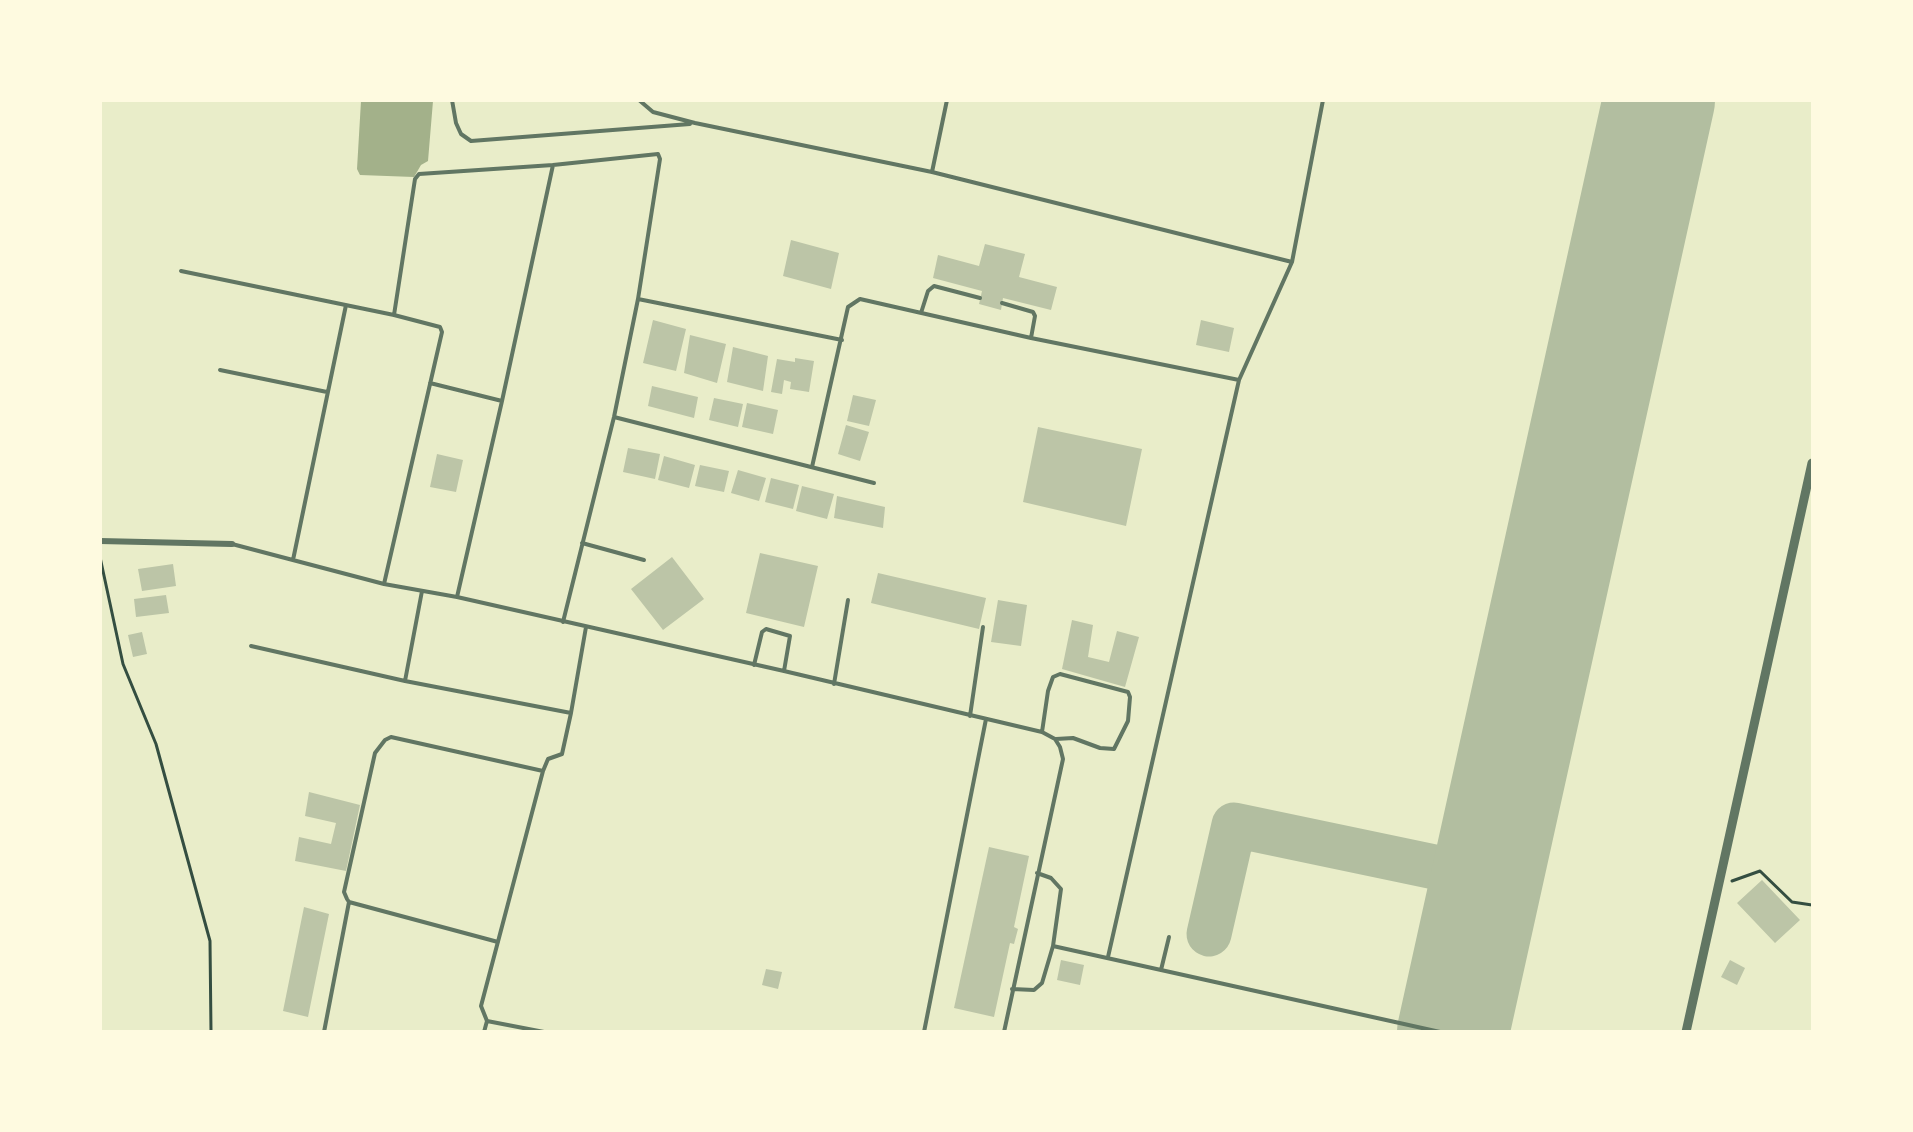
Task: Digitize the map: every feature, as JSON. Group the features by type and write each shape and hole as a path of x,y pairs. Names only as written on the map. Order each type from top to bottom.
{"street":[{"path":"1686,1032 1812,463"},
{"path":"100,541 232,544"}],"lane":[{"path":"452,100 456,123 461,134 471,141 695,123"},
{"path":"639,100 653,112 695,123 933,172 1292,262"},
{"path":"933,172 947,100"},
{"path":"1108,957 1239,380 1292,262 1323,100"},
{"path":"394,315 414,180 419,174 553,165 658,154 660,159 638,299 614,417 563,622"},
{"path":"457,597 553,165"},
{"path":"181,271 394,315 440,327 442,332 384,584"},
{"path":"921,313 928,291 934,286 980,298"},
{"path":"638,299 842,340"},
{"path":"812,467 848,307 860,299 1031,338 1239,380"},
{"path":"1002,303 1032,312 1035,316 1031,338"},
{"path":"293,560 346,305"},
{"path":"220,370 327,392"},
{"path":"430,383 502,401"},
{"path":"614,417 874,483"},
{"path":"582,543 644,560"},
{"path":"232,544 384,584 457,597 754,664 1042,732 1055,739 1063,759 1004,1032"},
{"path":"405,681 422,591"},
{"path":"834,684 848,600"},
{"path":"484,1032 487,1021 481,1006 543,771 548,759 562,754 586,627"},
{"path":"970,716 983,627"},
{"path":"754,664 762,632 766,629 790,636 784,671"},
{"path":"251,646 405,681 571,713"},
{"path":"1042,732 1048,691 1053,677 1060,674 1128,692 1130,698 1128,721 1114,749 1100,748 1073,738 1055,739"},
{"path":"924,1032 986,720"},
{"path":"324,1032 349,902 344,892 375,753 385,740 391,737 543,771"},
{"path":"1012,989 1034,990 1042,983 1053,945 1060,889 1051,878 1037,873"},
{"path":"349,902 498,942"},
{"path":"1161,970 1168,937"},
{"path":"1053,945 1440,1032"},
{"path":"487,1021 544,1032"}],"path":[{"path":"100,557 123,664 156,744 210,940 212,1032"},
{"path":"1719,885 1760,871 1792,902 1812,905"}],"shaded area":[{"path":"361,101 433,101 428,161 421,165 414,177 360,175 357,169"}],"building":[{"path":"791,240 839,253 831,289 783,276"},
{"path":"985,244 1025,254 1019,277 1057,287 1051,310 1003,298 1001,310 979,304 982,291 933,278 938,255 979,266"},
{"path":"653,320 686,329 676,371 643,363"},
{"path":"1201,320 1234,328 1229,352 1196,345"},
{"path":"690,335 726,344 717,383 684,373"},
{"path":"733,347 768,356 763,391 727,382"},
{"path":"795,358 814,361 809,392 790,389 791,382 784,380 782,394 771,392 777,359 795,362"},
{"path":"652,386 698,397 694,418 648,406"},
{"path":"853,395 876,400 869,426 847,421"},
{"path":"714,398 743,404 738,427 709,420"},
{"path":"747,403 778,410 773,434 742,427"},
{"path":"846,425 869,432 860,461 838,454"},
{"path":"1038,427 1142,449 1126,526 1023,502"},
{"path":"628,448 660,454 655,479 623,472"},
{"path":"437,454 463,460 456,492 430,487"},
{"path":"664,456 695,465 689,488 658,480"},
{"path":"700,465 729,471 724,492 695,486"},
{"path":"738,470 766,478 759,501 731,493"},
{"path":"771,478 799,485 793,509 765,502"},
{"path":"802,486 834,494 827,519 796,511"},
{"path":"837,496 885,507 883,528 834,518"},
{"path":"760,553 818,566 804,627 746,613"},
{"path":"672,557 704,599 663,630 631,589"},
{"path":"173,564 176,586 142,591 138,569"},
{"path":"878,573 986,598 979,629 871,603"},
{"path":"166,595 169,613 136,617 134,599"},
{"path":"998,600 1027,605 1021,646 991,642"},
{"path":"1072,620 1093,625 1088,657 1109,662 1117,631 1139,637 1125,687 1062,669"},
{"path":"142,632 147,654 133,657 128,635"},
{"path":"309,792 360,805 346,871 295,861 299,837 331,844 336,823 305,816"},
{"path":"989,847 1029,856 1014,927 1018,929 1014,944 1010,943 994,1017 954,1008"},
{"path":"1762,880 1800,920 1775,943 1737,903"},
{"path":"304,907 329,914 308,1017 283,1011"},
{"path":"1061,960 1084,965 1080,985 1057,980"},
{"path":"1730,960 1745,968 1737,985 1721,977"},
{"path":"766,969 782,972 778,989 762,985"}],"taxiway":[{"path":"1209,934 1234,825 1487,878"}],"runway":[{"path":"1453,1032 1659,100"}]}
